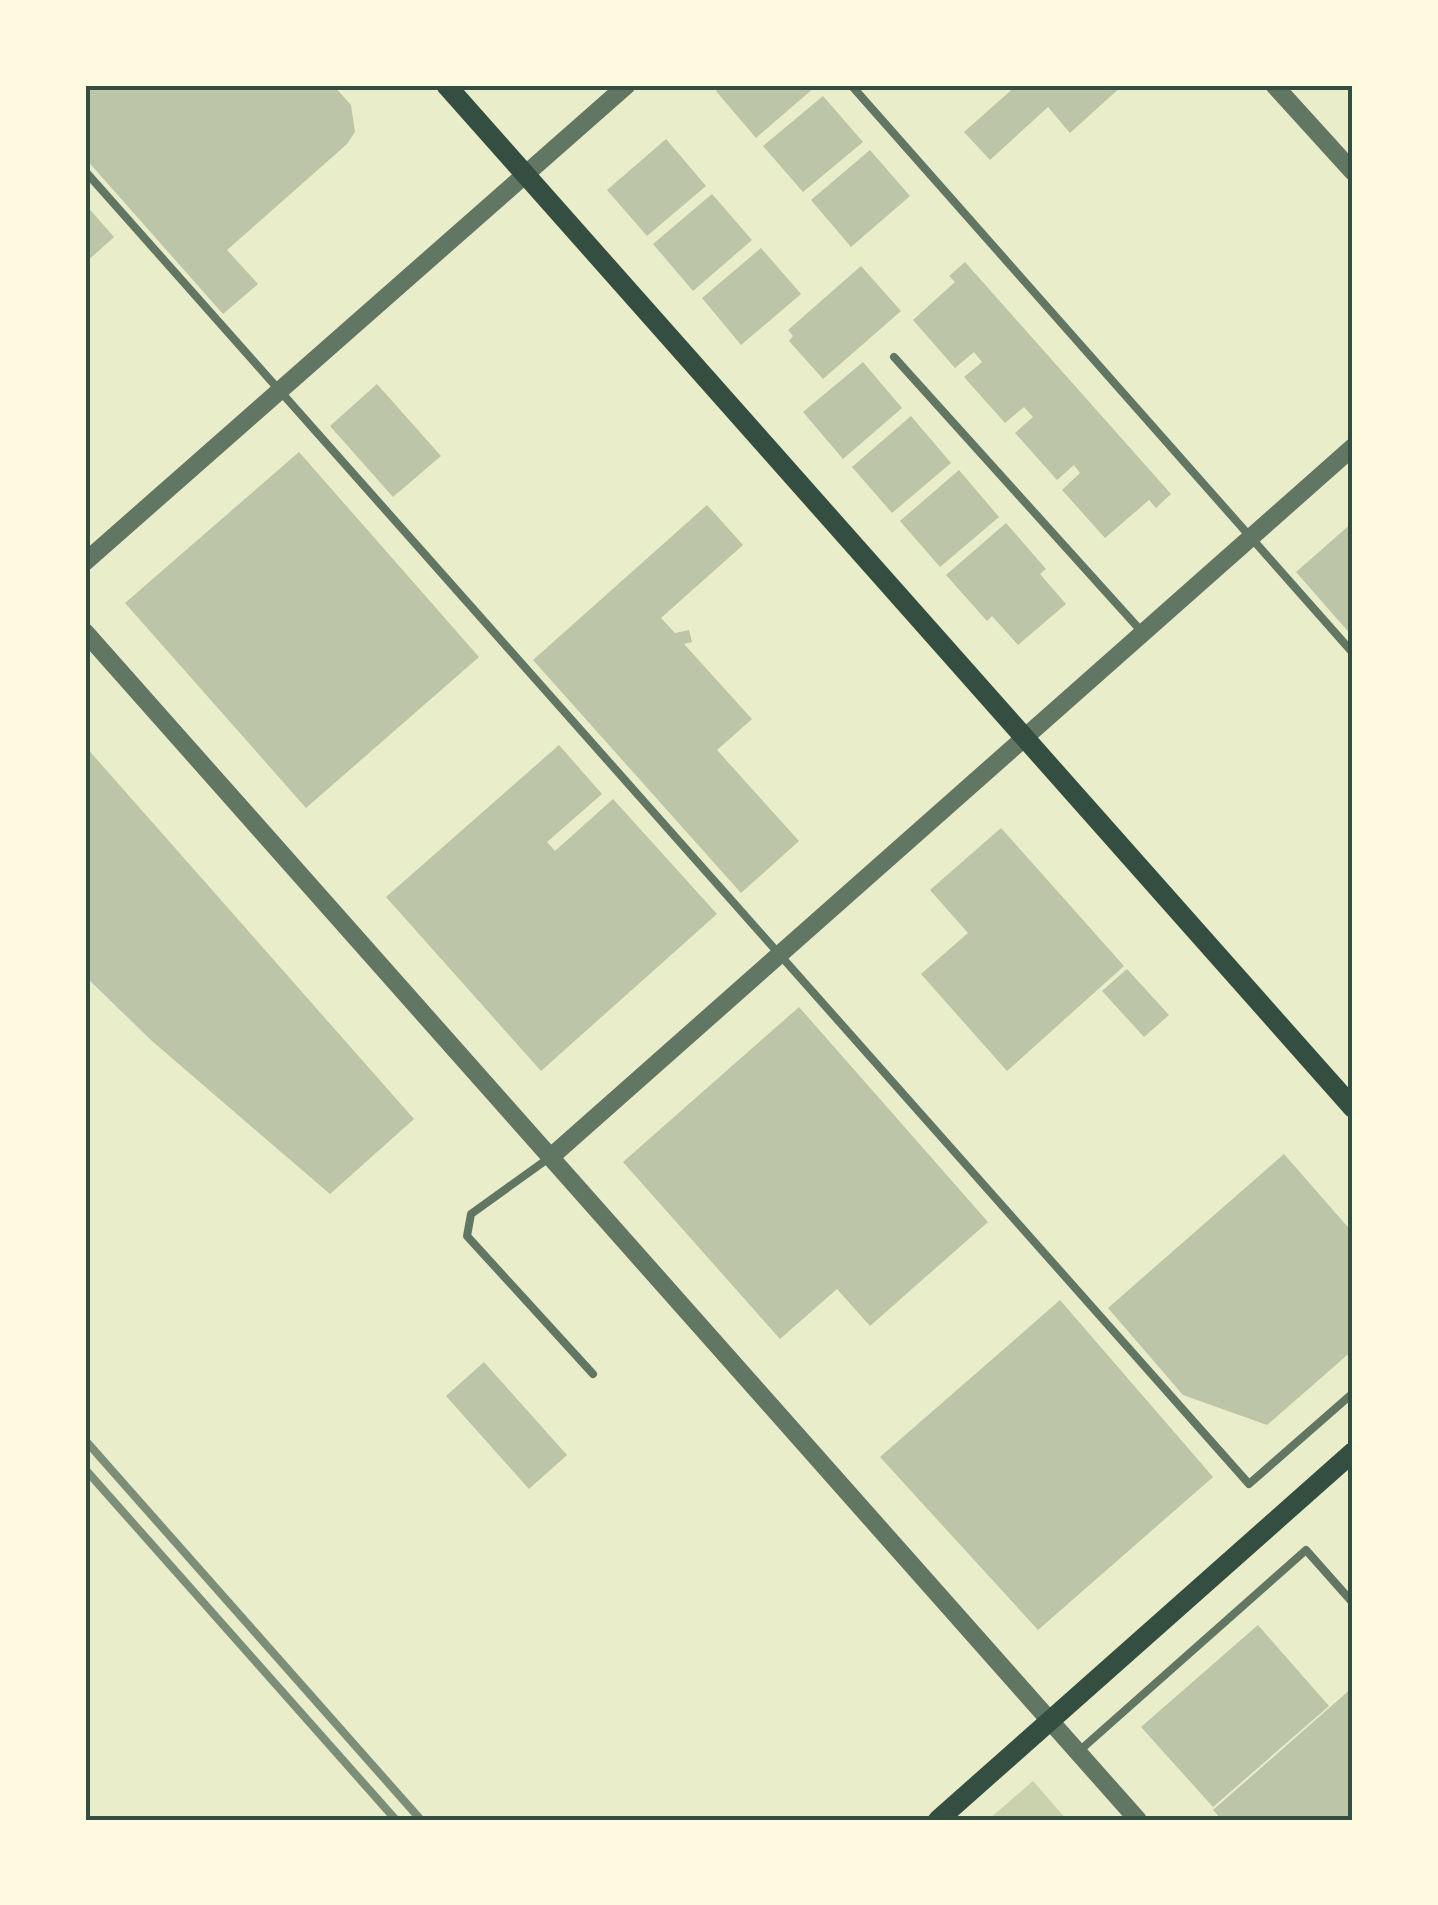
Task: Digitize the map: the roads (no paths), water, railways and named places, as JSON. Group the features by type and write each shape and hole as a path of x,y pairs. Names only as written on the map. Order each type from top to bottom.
{"main road":[{"path":"446,85 1353,1108"},
{"path":"938,1820 1353,1452"}],"street":[{"path":"85,562 626,85"},
{"path":"1274,85 1353,172"},
{"path":"553,1156 1353,447"},
{"path":"85,632 1138,1820"}],"lane":[{"path":"851,85 1353,653"},
{"path":"85,171 1249,1484 1353,1393"},
{"path":"894,356 1143,633"},
{"path":"553,1156 471,1214 467,1236 593,1374"},
{"path":"1078,1752 1306,1550 1353,1602"}],"railway":[{"path":"85,1440 421,1820"},
{"path":"85,1469 396,1820"}]}
